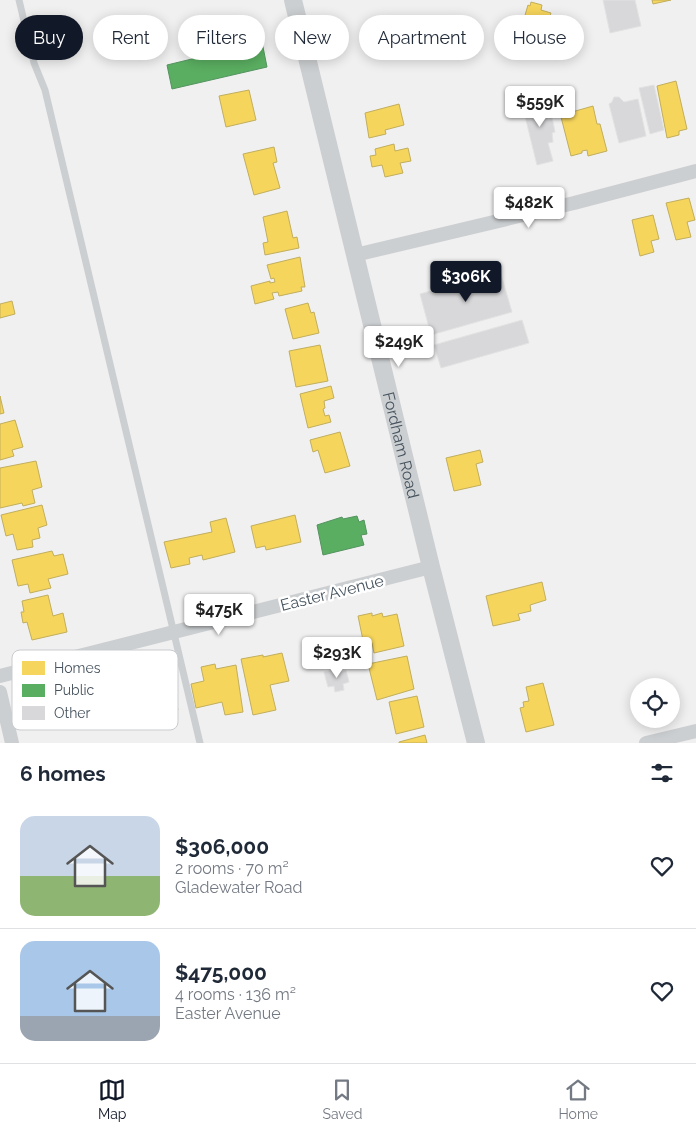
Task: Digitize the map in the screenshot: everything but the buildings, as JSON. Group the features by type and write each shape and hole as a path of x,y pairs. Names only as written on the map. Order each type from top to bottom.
{"street":[{"name":"Fordham Road","path":"293,0 431,567 476,743"},
{"path":"355,255 574,203 696,171"},
{"name":"Easter Avenue","path":"105,650 431,567"},
{"path":"0,692 12,743"},
{"path":"646,743 696,731"}],"lane":[{"path":"19,0 34,63 45,90 200,743"}]}
